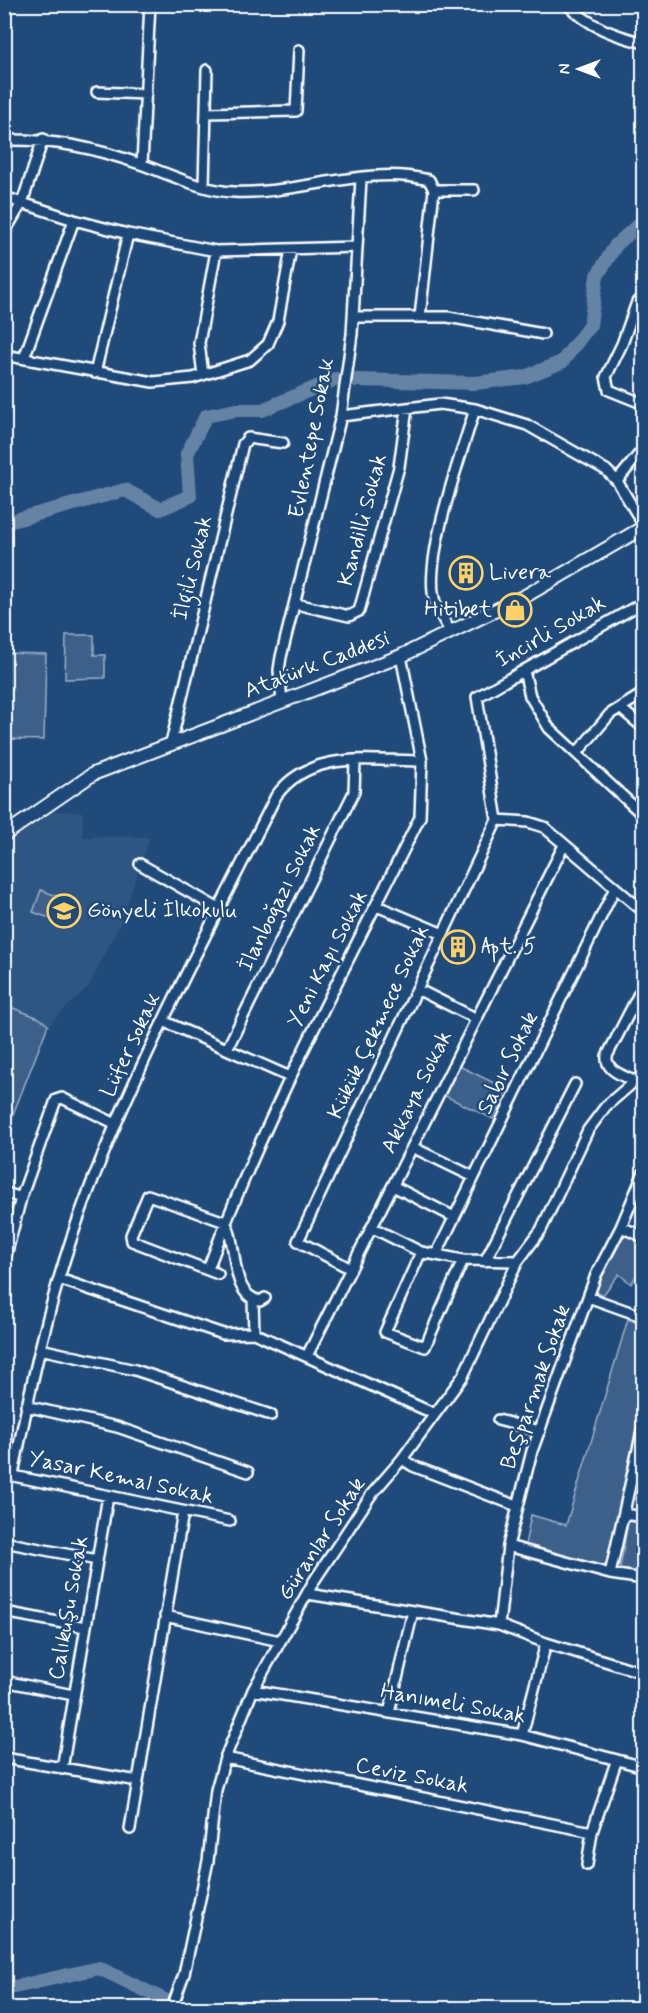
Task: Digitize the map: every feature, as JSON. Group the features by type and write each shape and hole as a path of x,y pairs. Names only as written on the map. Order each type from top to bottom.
{"main road":[{"name":"Atatürk Caddesi","path":"4,835 93,774 401,656 527,595 644,526"}],"street":[{"path":"142,164 150,4"},
{"path":"567,4 582,19 608,34 644,43"},
{"path":"206,113 296,111 299,50"},
{"path":"204,185 207,70"},
{"path":"97,92 146,94"},
{"path":"4,233 22,203 43,139"},
{"path":"4,140 43,139 142,164 204,185 235,192 361,179 413,176 429,180 434,190 420,317"},
{"name":"Evlentepe Sokak","path":"282,702 279,670 341,416 353,317 361,179"},
{"path":"434,190 474,190"},
{"path":"4,197 74,220 128,234 216,251 357,247"},
{"path":"24,358 74,220"},
{"path":"95,373 128,234"},
{"path":"4,355 153,382 203,375 250,360 268,344 278,321 291,249"},
{"path":"203,375 199,343 216,251"},
{"path":"636,302 622,344 606,377 609,390 644,404"},
{"path":"353,317 464,318 543,334"},
{"path":"341,416 440,404 475,409 527,425 606,470 617,481 644,526"},
{"name":"Kandilli Sokak","path":"296,604 350,616 359,611 399,467 407,408"},
{"path":"450,631 435,602 432,580 439,531 475,409"},
{"name":"İlgili Sokak","path":"171,743 243,444 249,438 283,443"},
{"path":"617,481 644,448"},
{"name":"İncirli Sokak","path":"497,820 477,697 644,602"},
{"name":"Yeni Kapı Sokak","path":"208,1269 263,1131 378,906 420,817 422,761 401,656"},
{"path":"524,671 530,696 545,721 644,816"},
{"path":"577,753 610,714 644,693"},
{"path":"620,708 644,728"},
{"name":"İlanboğazı Sokak","path":"227,1049 354,792 356,761"},
{"name":"Lüfer sokak","path":"9,1475 59,1279 84,1204 163,1021 285,784 304,770 322,762 422,761"},
{"path":"497,820 528,822 544,827 644,912"},
{"name":"Kükük Çekmece Sokak","path":"351,1269 298,1241 497,820"},
{"name":"Akkaya Sokak","path":"307,1356 564,845"},
{"path":"140,864 219,909"},
{"name":"Sabır Sokak","path":"436,1255 615,888"},
{"path":"378,906 443,934"},
{"path":"634,1082 609,1068 606,1063 607,1056 644,984"},
{"path":"417,989 475,1018"},
{"path":"163,1021 290,1077"},
{"name":"Güranlar Sokak","path":"172,2008 184,1974 208,1861 216,1790 225,1758 253,1690 308,1594 371,1495 402,1460 450,1397 463,1376 518,1261 541,1230 588,1130 606,1106 644,1073"},
{"path":"486,1261 575,1084"},
{"path":"4,1263 21,1198 56,1100 62,1098 117,1124"},
{"path":"412,1147 474,1177"},
{"name":"Beşparmak Sokak","path":"499,1626 508,1546 517,1506 540,1431 596,1275 621,1227 644,1172"},
{"path":"393,1186 454,1217"},
{"path":"4,1192 21,1198"},
{"path":"218,1274 132,1241 131,1235 148,1195 225,1222 243,1289 254,1299 260,1301 265,1298"},
{"path":"373,1227 421,1252 463,1260 518,1261"},
{"path":"621,1227 644,1237"},
{"path":"421,1252 385,1332 425,1347 463,1260"},
{"path":"59,1279 224,1334 254,1333 435,1414"},
{"path":"588,1297 644,1317"},
{"path":"254,1299 254,1333"},
{"path":"40,1348 135,1370 271,1415"},
{"path":"26,1406 117,1427 248,1472"},
{"path":"498,1420 540,1431"},
{"path":"610,1574 644,1423"},
{"path":"402,1460 517,1506"},
{"name":"Yasar Kemal Sokak","path":"9,1475 230,1521"},
{"name":"Calıkuşu Sokak","path":"62,1769 108,1496"},
{"path":"130,1829 183,1512"},
{"path":"624,1514 644,1516"},
{"path":"4,1542 97,1560"},
{"path":"508,1546 610,1574 644,1579"},
{"path":"308,1594 324,1599 499,1626 546,1643 644,1672"},
{"path":"389,1713 412,1611"},
{"path":"4,1612 85,1627"},
{"path":"165,1616 280,1641"},
{"path":"522,1735 546,1643"},
{"path":"4,1681 73,1695"},
{"name":"Hanımeli Sokak","path":"253,1690 522,1735 616,1762 644,1767"},
{"path":"4,1758 138,1781"},
{"name":"Ceviz Sokak","path":"225,1758 592,1832"},
{"path":"587,1865 592,1832 616,1762"}],"shaded area":[{"path":"66,635 94,635 94,655 105,655 105,678 65,679"},
{"path":"5,653 46,654 44,740 5,739"},
{"name":"Gönyeli İlkokulu","path":"40,811 83,812 83,837 150,837 120,924 89,986 48,1025 38,1018 5,1005 4,876 12,831"},
{"path":"41,890 59,897 52,919 33,912"},
{"path":"5,1005 39,1018 48,1025 5,1135"},
{"path":"457,1065 507,1089 493,1119 443,1095"},
{"path":"624,1235 643,1243 643,1265 631,1284 619,1274 603,1295 595,1291"},
{"path":"628,1319 643,1325 643,1393 607,1570 525,1545 531,1515 566,1525"},
{"path":"628,1521 643,1523 643,1573 620,1569"}],"waterway":[{"path":"356,380 475,383 525,377 562,362 590,325 597,276 616,245 644,220"},
{"path":"4,523 125,490 160,509 190,496 187,454 206,416 236,410 262,410 336,379"},
{"path":"4,1992 10,1988 99,1968 177,2008"}],"place":[{"name":"Livera","path":"466,573"},
{"name":"Hitibet","path":"515,610"},
{"name":"Gönyeli İlkokulu","path":"64,911"},
{"name":"Apt. 5","path":"458,947"}]}
